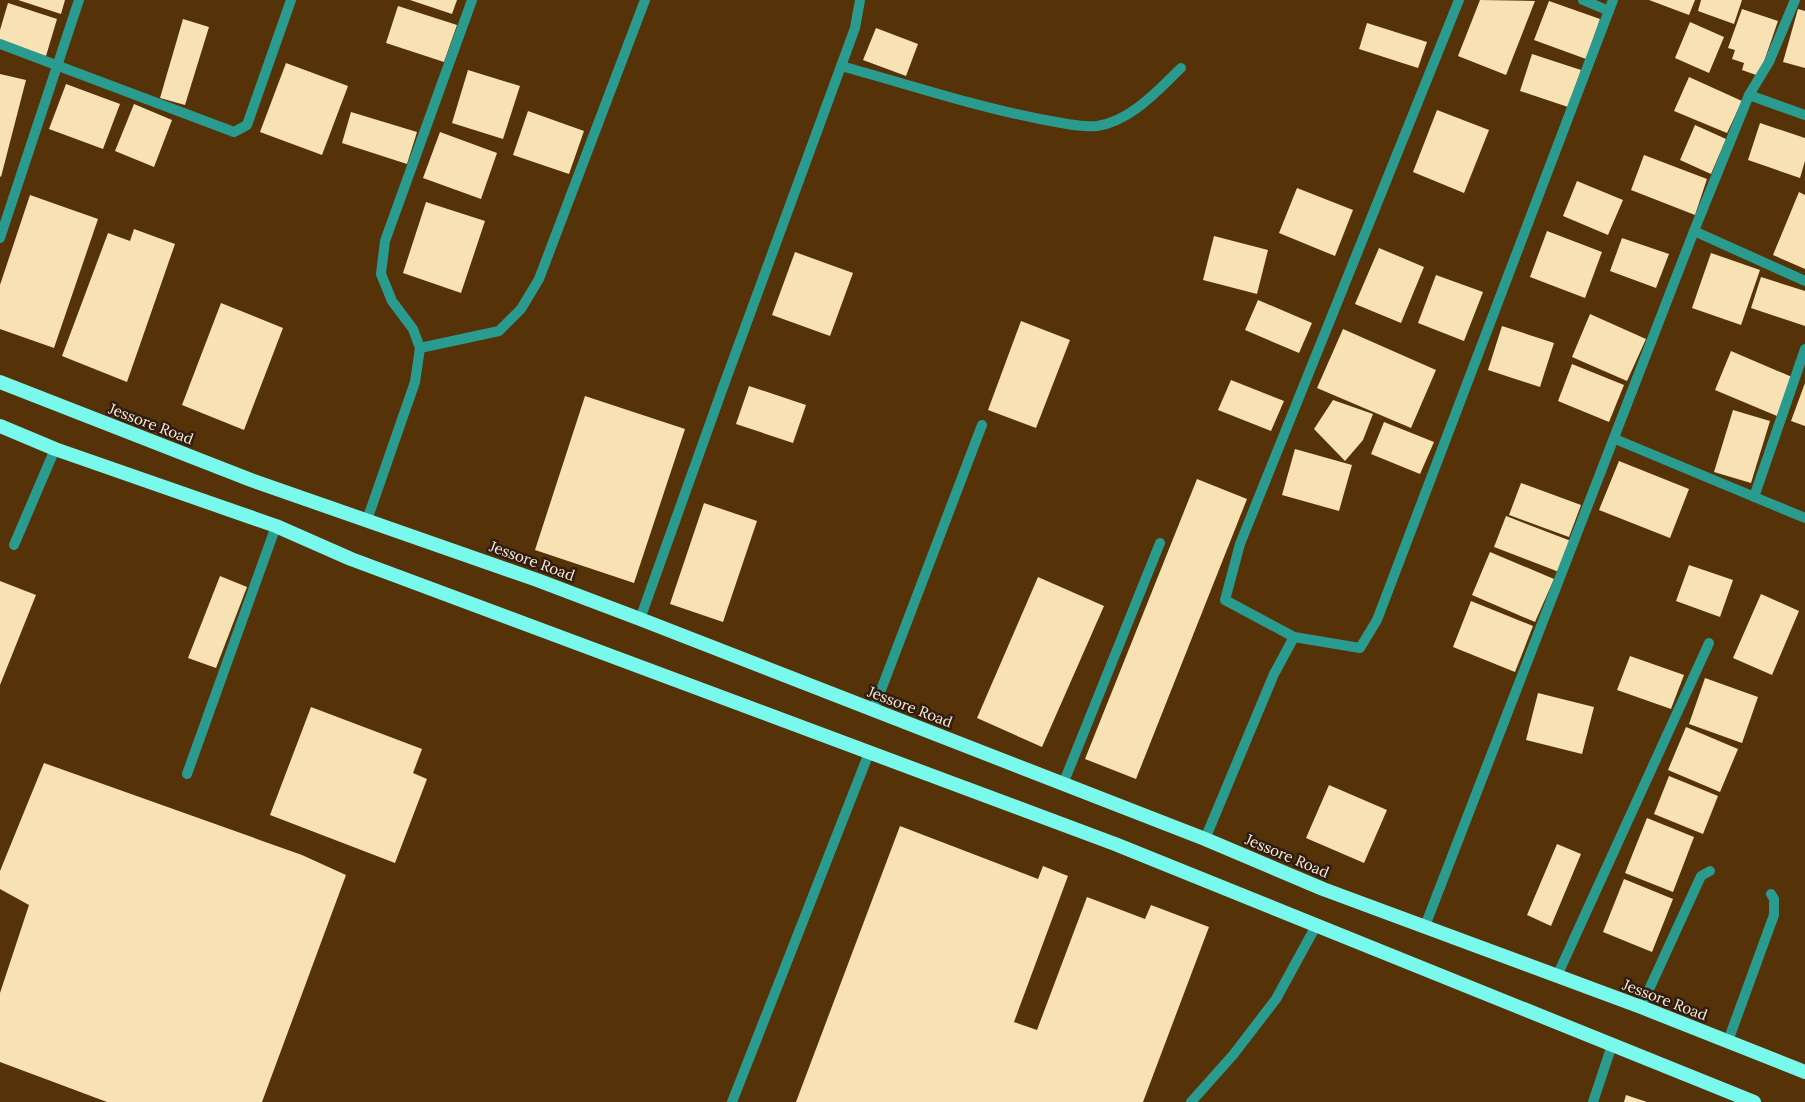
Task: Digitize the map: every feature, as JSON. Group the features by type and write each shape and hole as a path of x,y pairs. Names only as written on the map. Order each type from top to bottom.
{"highway":[{"name":"Jessore Road","path":"0,382 251,480 640,619 1205,839 1323,889 1641,1007 1805,1072"},
{"path":"0,426 55,449 276,526 351,559 1115,844 1754,1102"}],"street":[{"path":"0,238 79,0"},
{"path":"0,44 234,132 247,125 291,0"},
{"path":"367,520 415,382 420,348 414,329 392,301 381,274 385,241 472,0"},
{"path":"420,348 499,330 521,309 539,279 645,0"},
{"path":"640,619 855,28 860,0"},
{"path":"1459,0 1243,535 1225,600 1294,637 1360,648 1377,620 1614,0"},
{"path":"1583,0 1609,11"},
{"path":"1425,926 1694,231 1749,96 1769,62 1795,0"},
{"path":"841,66 1008,112 1066,123 1097,126 1123,116 1148,98 1181,68"},
{"path":"1749,96 1805,115"},
{"path":"1694,231 1805,281"},
{"path":"1754,497 1805,348"},
{"path":"874,711 982,425"},
{"path":"1615,439 1805,518"},
{"path":"14,545 55,449"},
{"path":"187,774 276,526"},
{"path":"1063,784 1160,544"},
{"path":"1205,839 1274,674 1294,637"},
{"path":"1557,976 1708,643"},
{"path":"732,1102 869,753"},
{"path":"1641,1007 1701,876 1710,871"},
{"path":"1728,1041 1774,915 1774,899 1771,894"},
{"path":"1191,1102 1233,1055 1276,999 1317,924"},
{"path":"1593,1102 1612,1045"}],"building":[{"path":"18,0 65,0 61,14"},
{"path":"410,0 457,0 452,14"},
{"path":"1480,0 1535,1 1506,75 1458,56"},
{"path":"1649,0 1695,0 1689,15"},
{"path":"1701,0 1742,0 1734,24 1698,11"},
{"path":"1549,1 1600,19 1586,59 1534,40"},
{"path":"8,3 57,19 46,56 0,41 0,30"},
{"path":"398,6 457,25 444,62 386,43"},
{"path":"1742,9 1778,21 1759,76 1742,70 1744,63 1732,59 1735,50 1728,48"},
{"path":"1798,9 1805,11 1805,68 1783,62"},
{"path":"183,19 209,27 185,105 160,98"},
{"path":"1690,22 1724,37 1709,73 1675,58"},
{"path":"1367,23 1427,42 1418,68 1359,49"},
{"path":"876,28 918,44 906,76 863,60"},
{"path":"1532,54 1581,70 1568,107 1520,91"},
{"path":"286,63 348,86 322,155 260,132"},
{"path":"468,70 520,86 503,139 452,123"},
{"path":"0,74 26,80 1,177 0,176"},
{"path":"1689,77 1742,101 1727,133 1674,111"},
{"path":"66,84 120,104 103,149 49,129"},
{"path":"134,104 172,120 154,167 115,151"},
{"path":"1437,110 1489,130 1464,193 1413,172"},
{"path":"528,111 584,131 569,174 513,155"},
{"path":"351,112 417,132 407,164 342,143"},
{"path":"1760,123 1805,138 1805,161 1800,178 1748,160"},
{"path":"1695,125 1726,139 1711,174 1680,160"},
{"path":"440,132 497,153 481,199 423,178"},
{"path":"1644,155 1707,179 1695,215 1631,190"},
{"path":"1577,181 1623,200 1608,235 1563,216"},
{"path":"1297,188 1353,210 1335,256 1279,233"},
{"path":"1799,192 1805,195 1805,269 1773,255"},
{"path":"30,195 98,219 54,348 0,329 0,285"},
{"path":"426,202 485,221 461,293 403,273"},
{"path":"134,229 175,244 127,382 62,356 108,233 130,241"},
{"path":"1547,231 1602,252 1585,298 1530,277"},
{"path":"1214,236 1268,250 1257,294 1203,280"},
{"path":"1622,238 1669,254 1656,288 1610,271"},
{"path":"1379,248 1424,267 1401,323 1355,304"},
{"path":"795,252 853,273 830,336 772,315"},
{"path":"1711,253 1760,270 1741,325 1692,308"},
{"path":"1436,275 1483,292 1464,341 1418,323"},
{"path":"1761,277 1805,291 1805,326 1751,308"},
{"path":"1258,300 1312,323 1299,353 1245,330"},
{"path":"221,303 283,328 244,430 182,405"},
{"path":"1590,314 1646,339 1627,381 1572,357"},
{"path":"1021,321 1070,340 1036,428 988,410"},
{"path":"1502,326 1554,343 1540,387 1488,370"},
{"path":"1343,329 1436,370 1411,428 1317,388"},
{"path":"1731,351 1792,377 1777,416 1715,390"},
{"path":"1572,364 1624,385 1609,422 1558,401"},
{"path":"1231,380 1284,401 1271,431 1218,410"},
{"path":"1805,383 1805,426 1791,421"},
{"path":"749,386 806,405 793,443 736,424"},
{"path":"585,396 685,429 634,583 535,550"},
{"path":"1333,400 1373,414 1363,440 1345,461 1314,429"},
{"path":"1733,410 1770,421 1751,483 1714,472"},
{"path":"1384,422 1434,442 1420,474 1371,454"},
{"path":"1295,449 1352,465 1339,511 1282,495"},
{"path":"1619,461 1689,489 1670,538 1599,510"},
{"path":"1197,479 1247,499 1136,779 1085,759"},
{"path":"1521,483 1581,505 1569,537 1509,515"},
{"path":"704,503 757,521 723,622 670,604"},
{"path":"1506,516 1571,541 1559,572 1494,547"},
{"path":"1490,552 1554,579 1535,622 1472,595"},
{"path":"1689,565 1733,580 1720,617 1676,601"},
{"path":"220,576 247,587 216,668 188,658"},
{"path":"1038,577 1104,606 1042,747 977,718"},
{"path":"0,581 36,595 0,685"},
{"path":"1761,594 1799,611 1772,675 1733,658"},
{"path":"1471,601 1533,626 1515,672 1453,647"},
{"path":"1630,656 1684,675 1671,709 1617,690"},
{"path":"1705,678 1758,697 1742,743 1689,724"},
{"path":"1538,693 1594,707 1582,754 1526,740"},
{"path":"311,707 422,749 413,773 427,779 395,863 270,815"},
{"path":"1686,727 1738,749 1720,792 1668,770"},
{"path":"44,763 302,855 346,875 262,1102 107,1102 0,1062 0,993 29,905 0,889 0,871"},
{"path":"1669,776 1718,796 1703,834 1654,814"},
{"path":"1329,785 1387,810 1364,863 1306,838"},
{"path":"1647,818 1694,837 1673,892 1625,873"},
{"path":"900,826 1038,879 1043,866 1068,876 1014,1022 1037,1030 1087,897 1145,919 1151,905 1209,927 1143,1102 796,1102"},
{"path":"1557,844 1581,854 1551,926 1527,915"},
{"path":"1624,879 1673,899 1652,952 1603,932"},
{"path":"1626,1095 1647,1102 1624,1102"}]}
